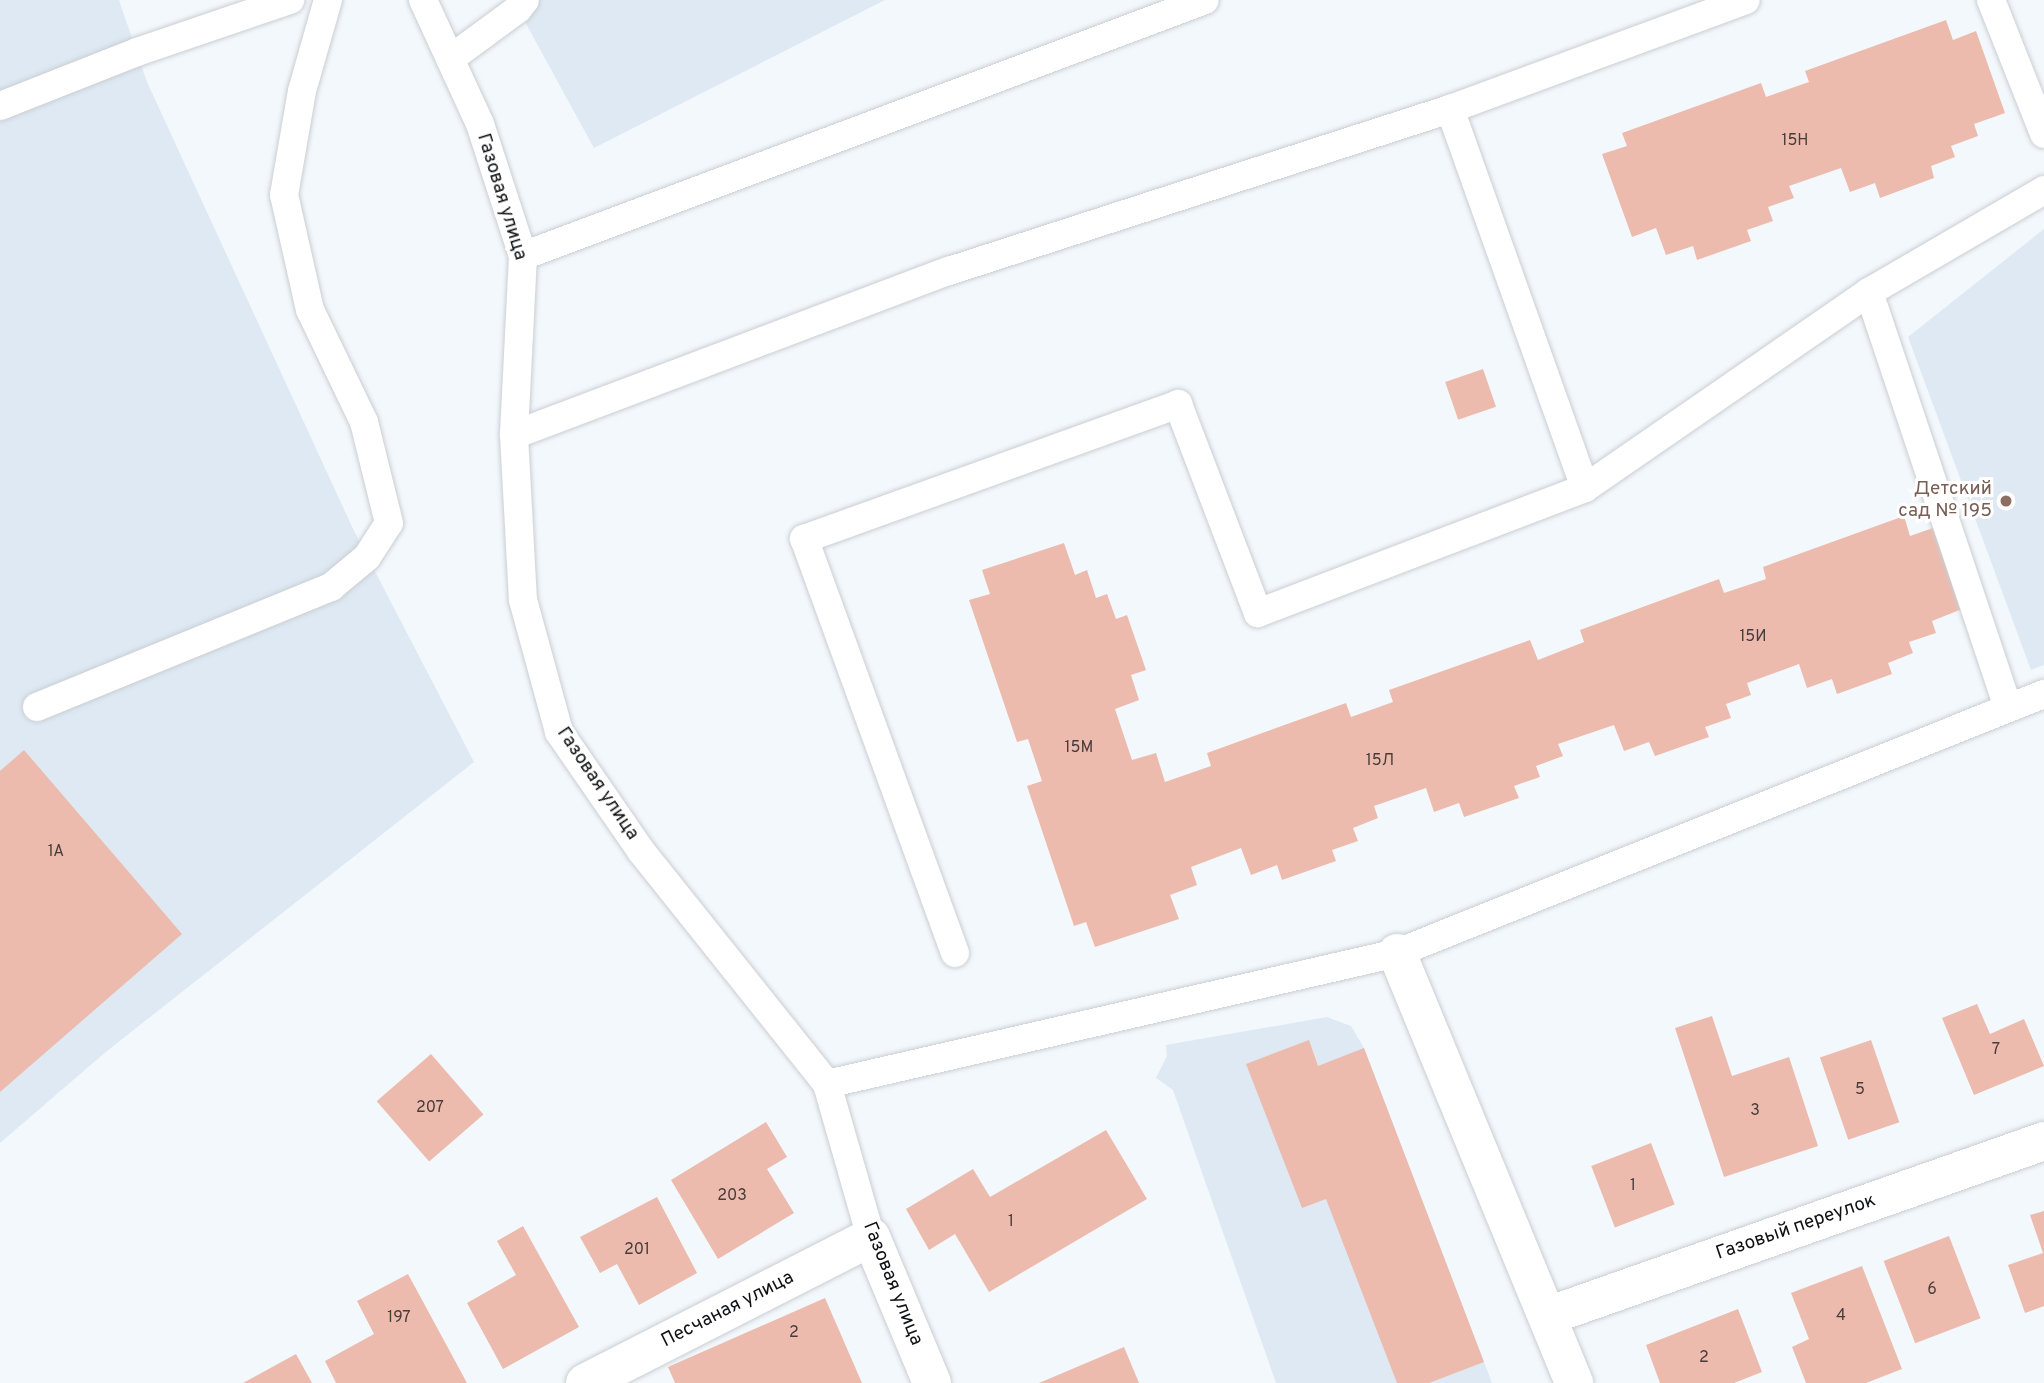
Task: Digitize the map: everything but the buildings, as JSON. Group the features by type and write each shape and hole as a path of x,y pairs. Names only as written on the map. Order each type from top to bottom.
{"street":[{"path":"1397,953 1574,1383"},
{"name":"Газовый переулок","path":"1548,1316 2044,1141"},
{"name":"Песчаная улица","path":"585,1383 871,1237"},
{"name":"Газовая улица","path":"871,1237 932,1383"}],"lane":[{"path":"0,106 137,52 290,0"},
{"path":"37,707 331,587 367,558 389,523 364,422 310,310 284,195 302,91 328,0"},
{"name":"Газовая улица","path":"423,0 480,124 523,256 514,435 523,600 559,732 641,851 827,1084 871,1237"},
{"path":"450,59 518,9 525,0"},
{"path":"523,256 1205,0"},
{"path":"514,435 949,271 1450,109 1746,0"},
{"path":"1991,0 2044,135"},
{"path":"1450,109 1585,488"},
{"path":"955,953 804,539 1178,404 1258,613 1585,488 1869,292 2044,190"},
{"path":"1869,292 2008,707"},
{"path":"827,1084 1397,953 2044,694"}],"shaded area":[{"path":"0,0 119,0 147,82 354,531 474,762 107,1051 0,1143"},
{"path":"513,0 885,0 594,148"},
{"name":"Детский сад № 195","path":"2044,229 2044,665 2031,670 1908,337"},
{"path":"1327,1017 1351,1026 1364,1048 1492,1383 1276,1383 1173,1090 1156,1078 1167,1056 1166,1045"}],"place":[{"name":"Детский сад № 195","path":"2006,501"}]}
